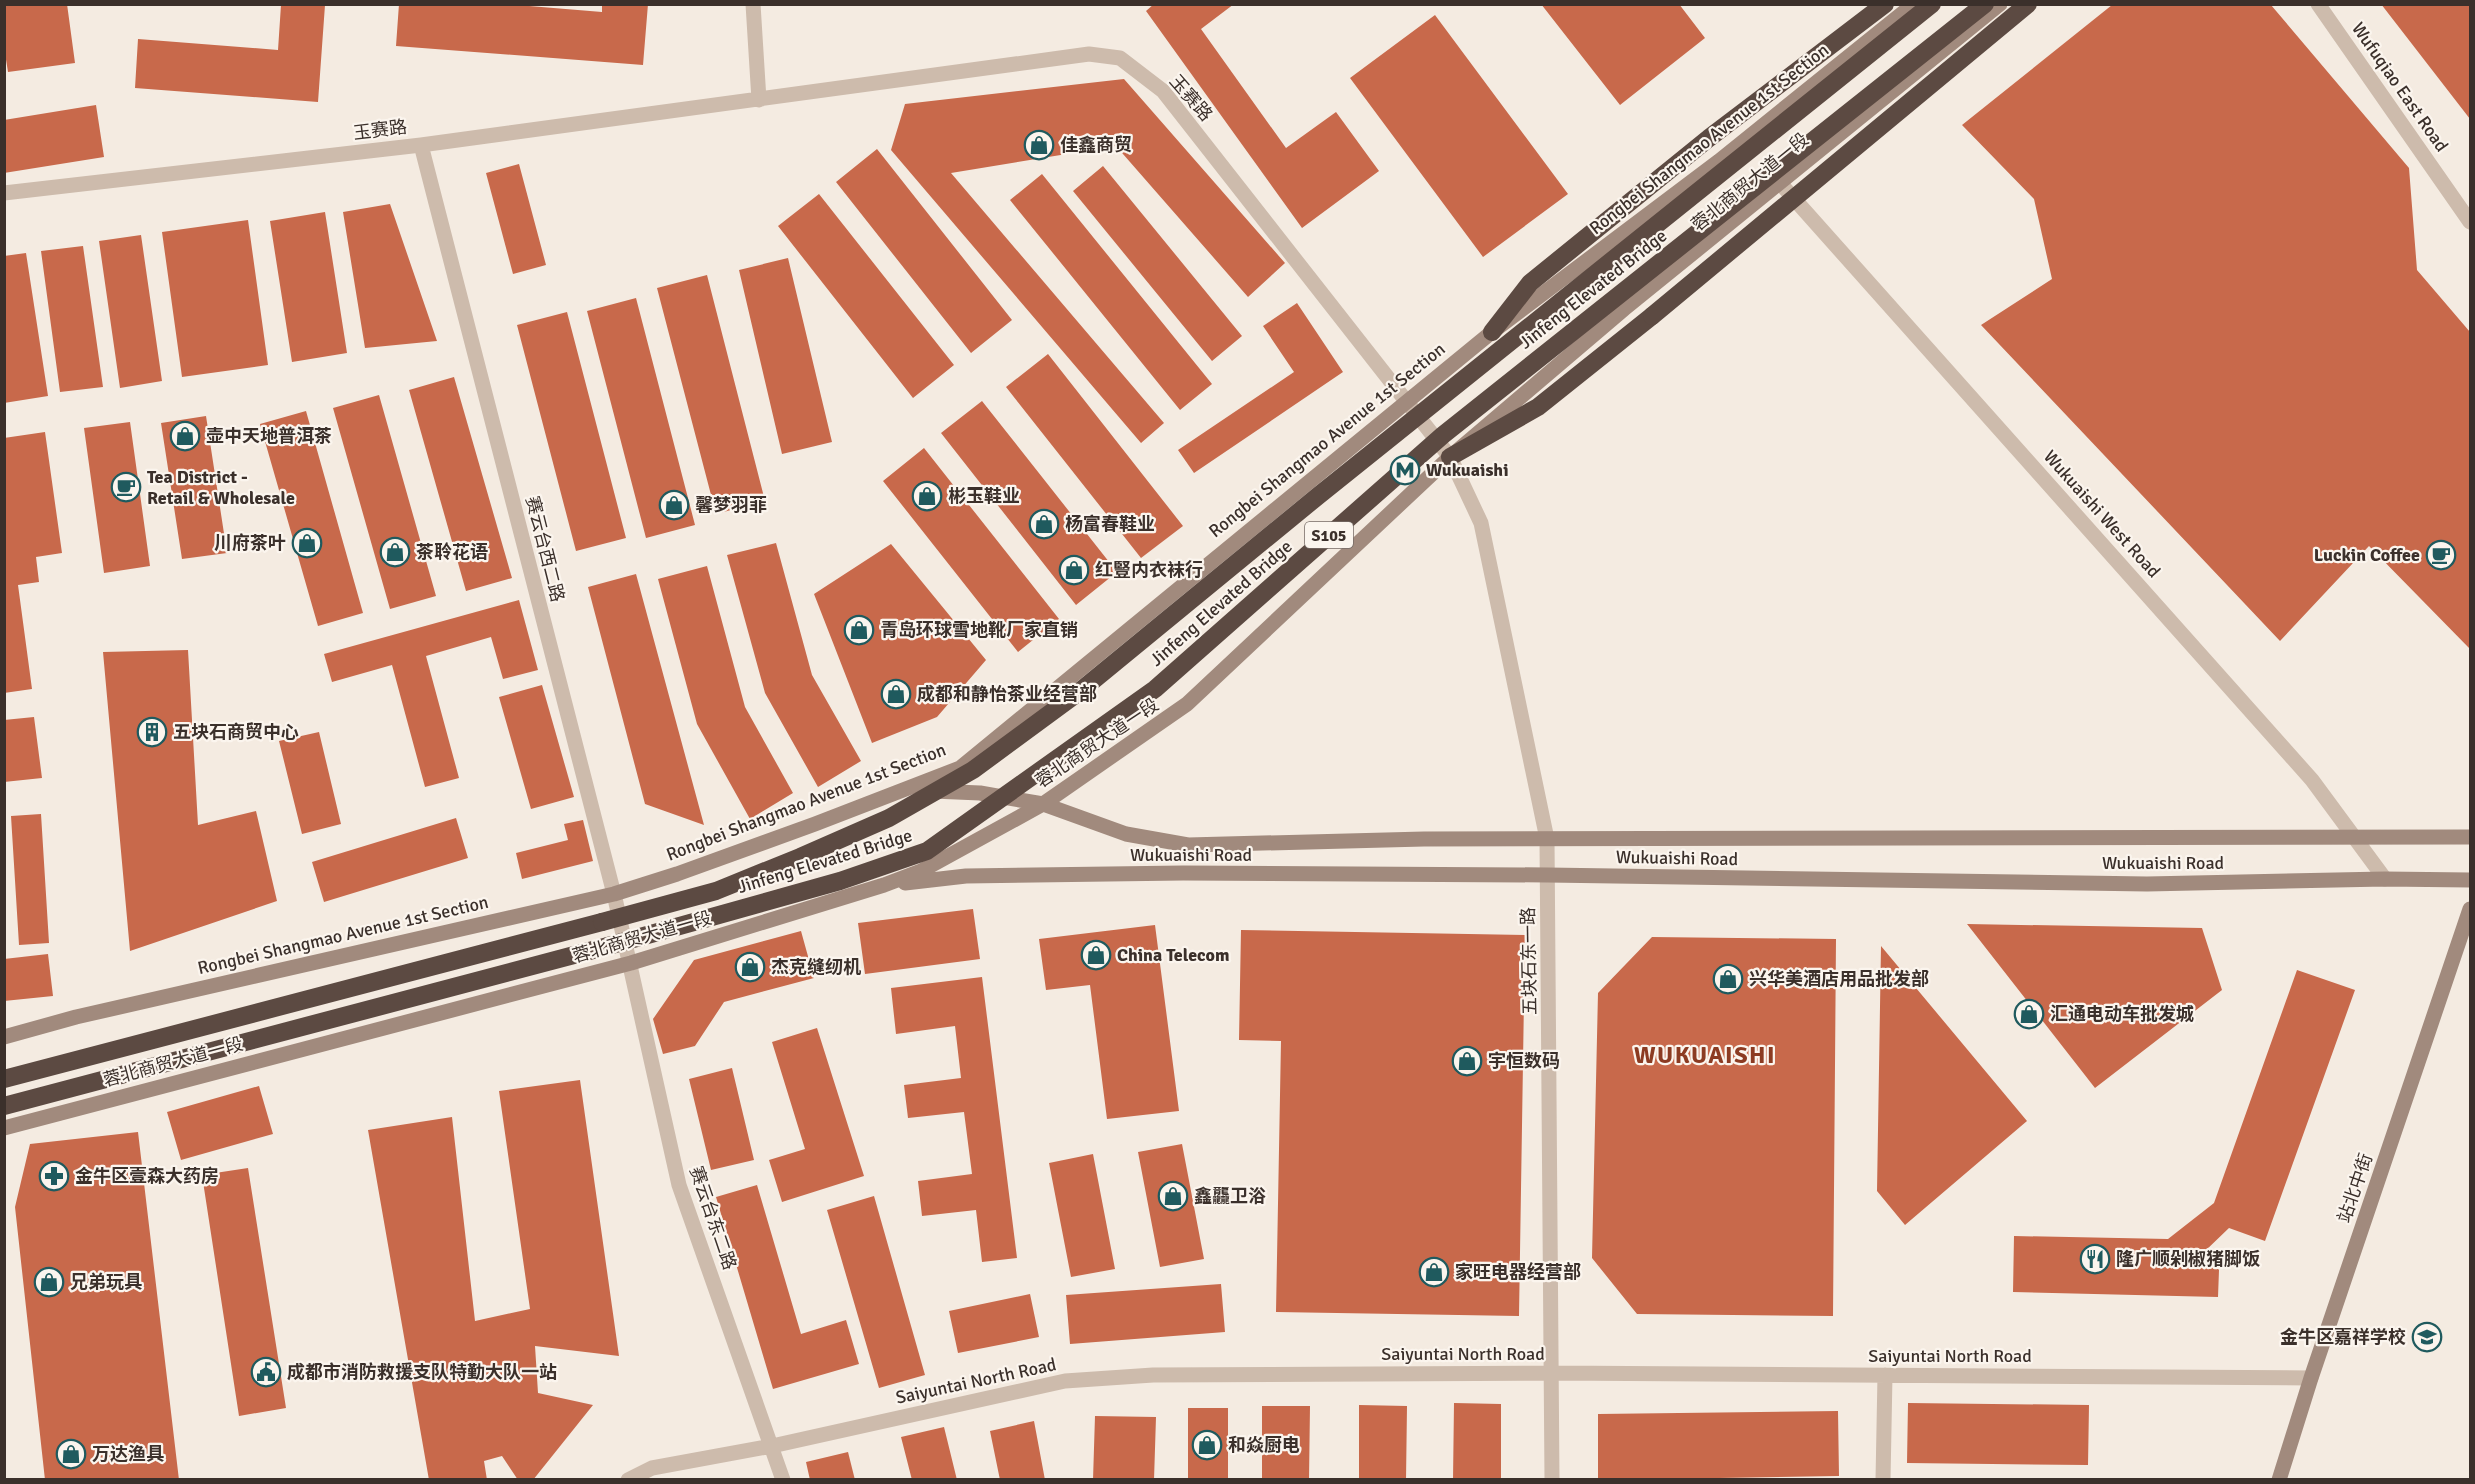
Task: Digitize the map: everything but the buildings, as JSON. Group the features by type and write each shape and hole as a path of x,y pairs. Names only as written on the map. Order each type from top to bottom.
{"highway":[{"path":"1492,333 1530,283 1709,138 1885,4"},
{"name":"Jinfeng Elevated Bridge","path":"4,1079 716,891 889,818 973,770 1079,692 1318,496 1932,4"},
{"name":"Jinfeng Elevated Bridge","path":"4,1106 608,946 840,881 927,851 1155,689 1443,435 1985,4"},
{"path":"1450,457 1538,408 2028,4"}],"main road":[{"name":"Rongbei Shangmao Avenue 1st Section","path":"4,1037 76,1017 614,894 677,874 960,768 1492,333 1719,161 1914,4"},
{"name":"蓉北商贸大道一段","path":"4,1128 631,963 884,885 921,871 1043,804 1187,704 1450,457 1624,309 2000,4"},
{"name":"Wukuaishi Road","path":"903,790 980,793 1043,804 1126,834 1188,844 1412,839 2470,837"},
{"name":"Wukuaishi Road","path":"884,885 966,876 1183,873 1548,875 2147,884 2385,879 2470,880"},
{"name":"站北中街","path":"2279,1479 2470,909"}],"street":[{"path":"753,4 759,100"},
{"name":"Wufuqiao East Road","path":"2318,4 2470,222"},
{"name":"玉赛路","path":"4,193 421,145 1089,54 1120,58 1163,92 1405,403 1450,457"},
{"name":"赛云台西二路","path":"421,145 631,963"},
{"name":"Wukuaishi West Road","path":"1780,183 2312,780 2385,879"},
{"name":"五块石东一路","path":"1450,457 1481,524 1547,839 1553,1373 1552,1479"},
{"name":"赛云台东二路","path":"631,963 679,1185 783,1479"},
{"name":"Saiyuntai North Road","path":"627,1479 652,1468 772,1446 1065,1381 1153,1375 1553,1373 2311,1378"},
{"path":"1883,1479 1885,1375"}],"place":[{"name":"佳鑫商贸","path":"1039,145"},
{"name":"壶中天地普洱茶","path":"185,436"},
{"name":"Wukuaishi","path":"1405,470"},
{"name":"Tea District - Retail & Wholesale","path":"126,487"},
{"name":"彬玉鞋业","path":"927,496"},
{"name":"馨梦羽菲","path":"674,505"},
{"name":"杨富春鞋业","path":"1044,524"},
{"name":"川府茶叶","path":"307,543"},
{"name":"茶聆花语","path":"395,552"},
{"name":"Luckin Coffee","path":"2441,555"},
{"name":"红豎内衣袜行","path":"1074,570"},
{"name":"青岛环球雪地靴厂家直销","path":"859,630"},
{"name":"成都和静怡茶业经营部","path":"896,694"},
{"name":"五块石商贸中心","path":"152,732"},
{"name":"China Telecom","path":"1096,955"},
{"name":"杰克缝纫机","path":"750,967"},
{"name":"兴华美酒店用品批发部","path":"1728,979"},
{"name":"汇通电动车批发城","path":"2029,1014"},
{"name":"宇恒数码","path":"1467,1061"},
{"name":"金牛区壹森大药房","path":"54,1176"},
{"name":"鑫龘卫浴","path":"1173,1196"},
{"name":"隆广顺剁椒猪脚饭","path":"2095,1259"},
{"name":"家旺电器经营部","path":"1434,1272"},
{"name":"兄弟玩具","path":"49,1282"},
{"name":"金牛区嘉祥学校","path":"2427,1337"},
{"name":"成都市消防救援支队特勤大队一站","path":"266,1372"},
{"name":"和焱厨电","path":"1207,1445"},
{"name":"万达渔具","path":"71,1454"}],"district":[{"name":"WUKUAISHI","path":"1705,1055"}]}
